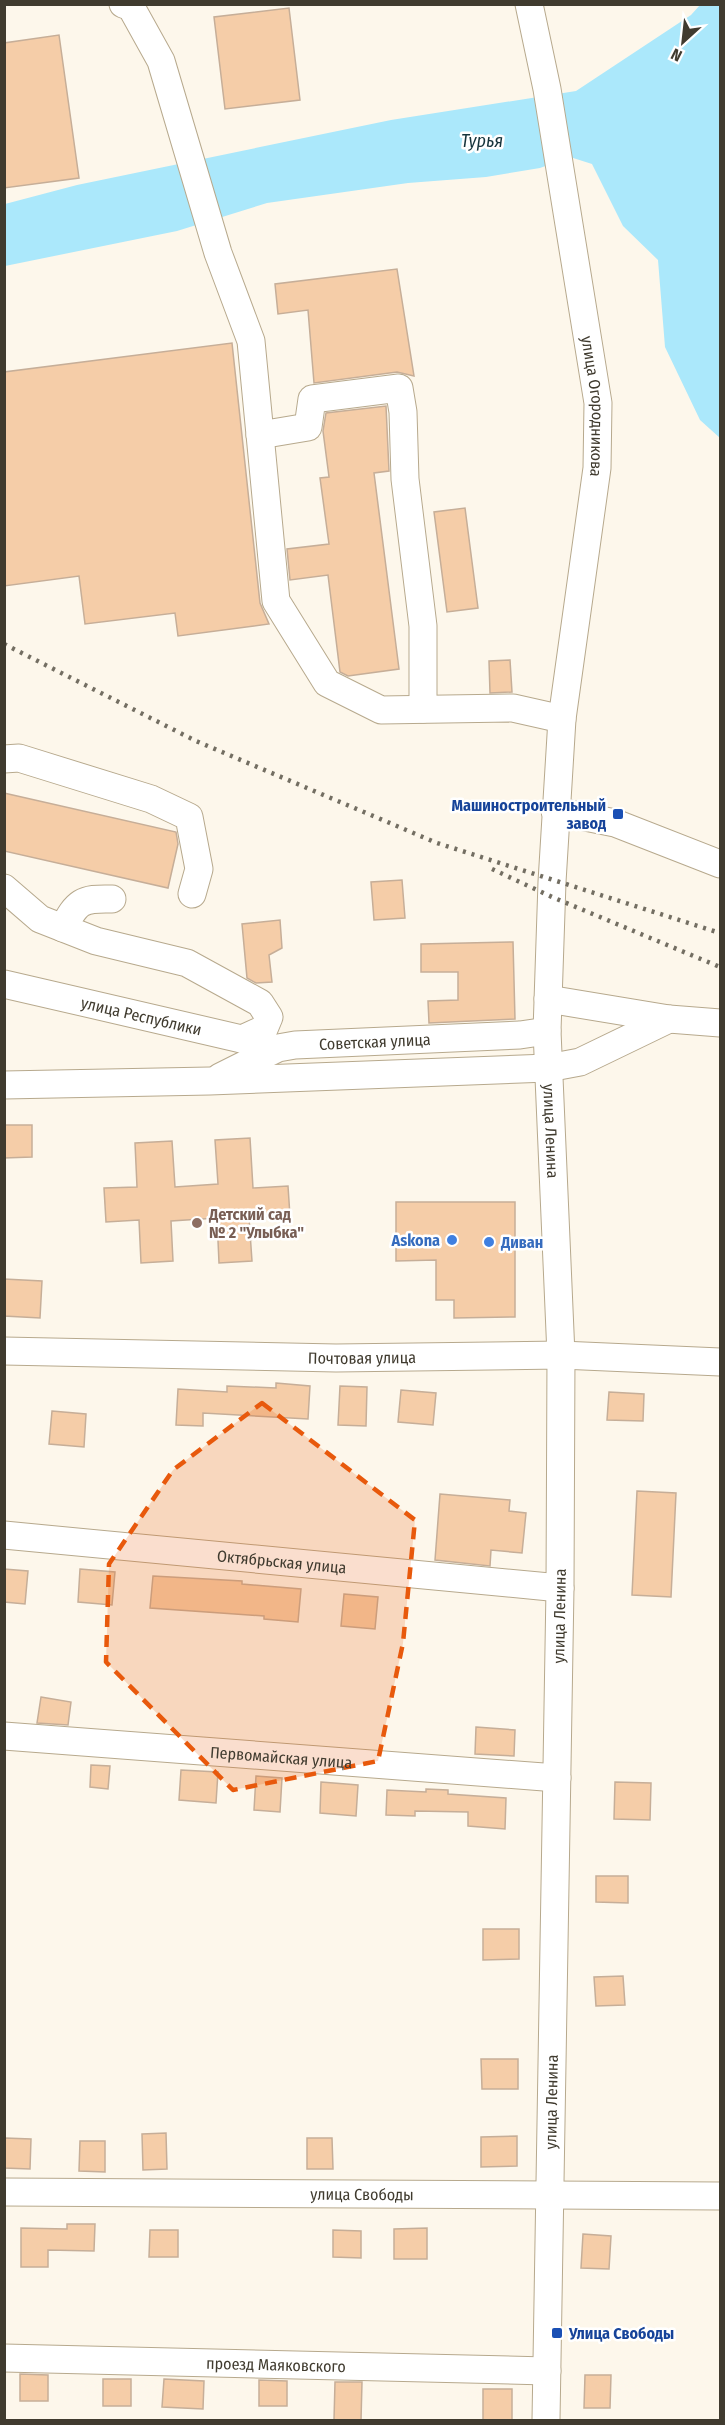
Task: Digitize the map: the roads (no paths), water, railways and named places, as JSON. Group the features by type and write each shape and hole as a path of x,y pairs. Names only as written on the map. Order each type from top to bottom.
{"street":[{"path":"123,4 131,7 161,61 218,253 250,341 276,601 327,683 381,710 513,708 562,719"},
{"name":"улица Огородникова","path":"529,4 547,89 598,403 597,468 562,719 555,812"},
{"path":"260,435 308,428 312,399 399,388 403,412 405,479 423,626 423,709"},
{"path":"4,759 19,758 151,799 189,817 199,869 192,894"},
{"path":"555,812 615,823 720,864"},
{"name":"улица Ленина","path":"546,2421 560,1588 561,1356 547,1031 555,812"},
{"path":"4,888 40,919 96,941 187,963 260,1003 269,1017 264,1029 242,1039"},
{"path":"63,928 76,904 92,899 112,899"},
{"name":"улица Республики","path":"4,984 278,1048"},
{"path":"548,999 669,1019 720,1023"},
{"name":"Советская улица","path":"4,1085 210,1081 548,1068 580,1062 669,1019"},
{"name":"Советская улица","path":"210,1081 278,1048 295,1045 520,1035 547,1031"},
{"name":"Почтовая улица","path":"4,1351 336,1358 561,1356 720,1362"},
{"name":"Октябрьская улица","path":"4,1535 560,1588"},
{"name":"Первомайская улица","path":"4,1736 557,1778"},
{"name":"улица Свободы","path":"4,2192 720,2196"},
{"name":"проезд Маяковского","path":"4,2358 547,2371"}],"water":[{"name":"Турья","path":"700,5 720,5 720,438 700,420 665,347 658,260 623,226 592,164 570,157 540,168 486,177 408,183 267,203 177,231 5,266 5,204 77,185 391,120 576,91 691,15"}],"railway":[{"path":"4,644 196,741 437,843 720,933"},
{"path":"492,869 552,897 720,967"}],"place":[{"name":"Машиностроительный завод","path":"618,814"},
{"name":"Детский сад № 2 \"Улыбка\"","path":"197,1223"},
{"name":"Askona","path":"452,1240"},
{"name":"Диван","path":"489,1242"},
{"name":"Улица Свободы","path":"557,2333"}]}
